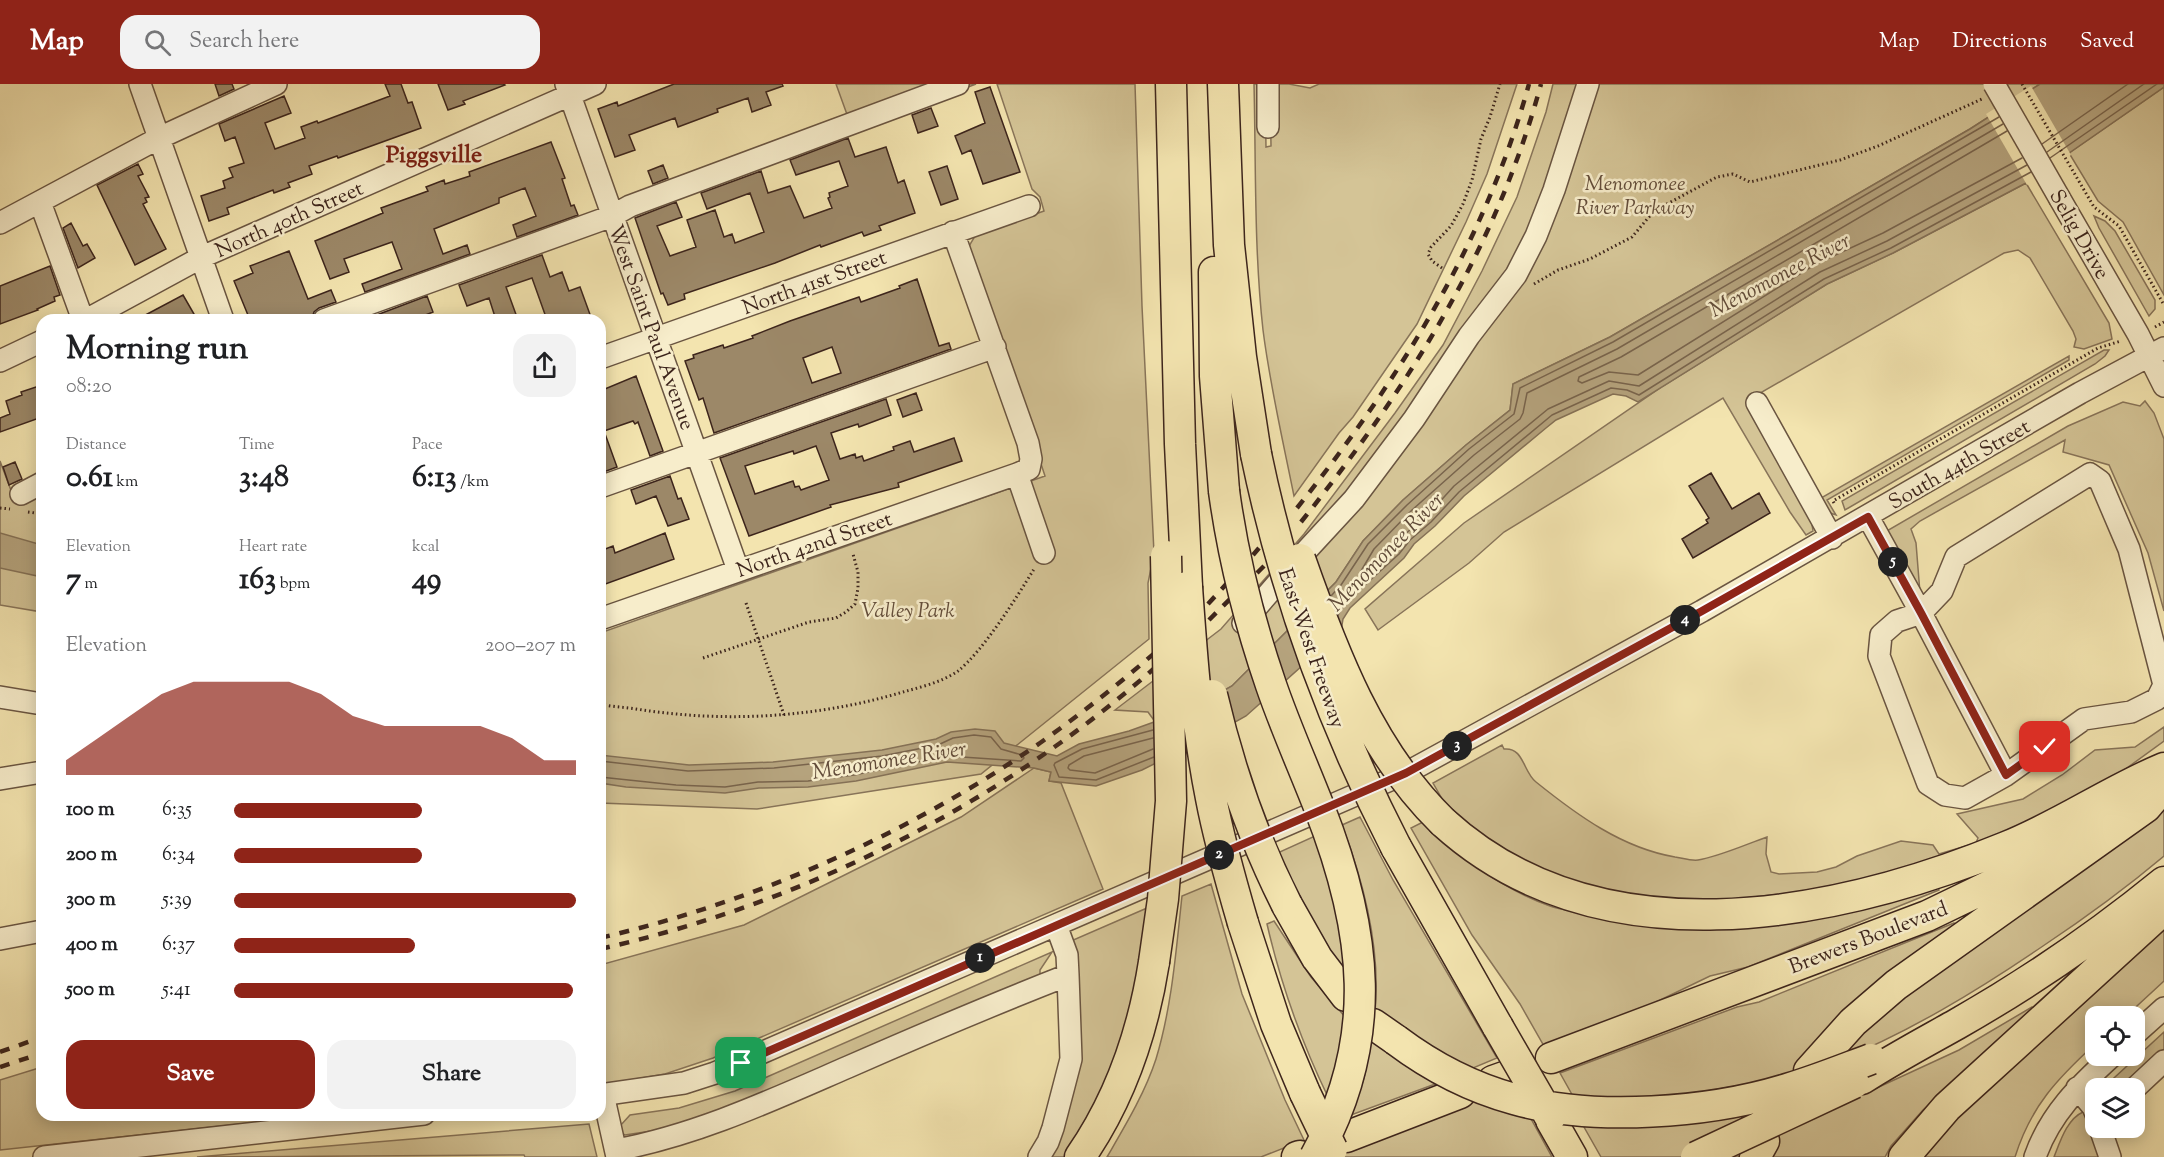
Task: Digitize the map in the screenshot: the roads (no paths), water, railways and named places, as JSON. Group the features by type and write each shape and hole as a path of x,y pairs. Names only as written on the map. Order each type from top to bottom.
{"highway":[{"name":"East-West Freeway","path":"1223,84 1229,245 1240,357 1256,454 1277,546 1316,670 1348,748 1396,847 1572,1157"},
{"path":"1080,1157 1127,1069 1144,1019 1163,899 1171,801 1175,546 1157,311 1171,97"},
{"path":"1227,192 1214,259 1215,376 1224,491 1238,573 1271,686 1333,845 1353,920 1360,958 1361,994 1352,1068 1338,1110 1304,1157"},
{"path":"1256,454 1360,706 1390,759 1424,804 1459,837 1499,864 1547,888 1622,908 1690,914 1758,911 1855,896 1904,884 1955,867 2031,836 2129,782 2164,768"},
{"path":"1175,546 1205,654 1218,718 1233,773 1260,847 1287,905 1317,958 1347,996"},
{"path":"1187,587 1194,679 1204,761 1218,831 1276,1024 1305,1093 1341,1147 1460,1093"},
{"name":"Brewers Boulevard","path":"1551,1058 1927,916 1970,897 2069,842 2164,775"},
{"path":"1809,1071 1853,1022 1896,985 2146,807 2164,786"},
{"path":"1696,1157 1957,1024 2049,967 2164,882"},
{"path":"1904,1157 1947,1107 2164,909"},
{"path":"1384,1032 1440,1070 1489,1091 1539,1105 1591,1110 1664,1110 1729,1102 1866,1069"}],"street":[{"path":"140,84 222,314"},
{"path":"0,223 159,138 276,84"},
{"name":"North 40th Street","path":"95,314 202,257 567,89 595,84"},
{"path":"341,314 612,216 630,206 958,84"},
{"path":"1268,84 1268,127"},
{"path":"1243,624 1354,499 1413,419 1469,336 1516,275 1536,236 1554,190 1588,84"},
{"name":"West Saint Paul Avenue","path":"567,89 738,570"},
{"name":"Selig Drive","path":"1989,91 2157,351 2164,386"},
{"path":"40,202 82,314"},
{"name":"North 41st Street","path":"606,356 1029,206"},
{"path":"953,232 996,347 1028,443 1031,459 1023,472 1044,553"},
{"path":"0,362 36,344"},
{"path":"606,485 996,347"},
{"name":"South 44th Street","path":"606,1093 684,1083 715,1073 1396,778 1549,696 1832,538 2157,351"},
{"path":"1758,403 1832,538"},
{"name":"North 42nd Street","path":"606,617 1023,472"},
{"path":"2090,474 2100,481 2129,549 2164,685 2157,699 2131,712 2084,719 2006,775 1965,798 1945,795 1928,784 1879,657 1881,635 1897,621 1921,613 1942,591 1956,557 2090,474"},
{"path":"21,494 36,486"},
{"path":"1868,517 2006,775"},
{"path":"0,697 36,703"},
{"path":"0,779 36,773"},
{"path":"1039,1157 1053,1128 1071,1059 1067,955 1056,925"},
{"path":"0,939 36,932"},
{"path":"606,1111 616,1153 641,1151 765,1103 928,1032 1068,975"},
{"path":"2145,1025 2164,1008"},
{"path":"2145,1079 2164,1061"},
{"path":"2036,1157 2052,1120 2077,1088 2101,1066"},
{"path":"2077,1088 2085,1098"},
{"path":"53,1157 364,1121"},
{"path":"2103,1138 2110,1157"}],"water":[{"name":"Menomonee River","path":"2040,84 2164,84 2164,87 2026,183 1893,253 1827,284 1638,402 1626,396 1613,394 1556,420 1464,496 1414,544 1404,558 1350,608 1343,619 1341,631 1246,716 1142,770 1096,786 1049,781 1051,772 1034,768 947,762 856,781 808,787 759,788 725,793 606,784 606,756 689,765 773,762 882,750 936,739 951,732 975,729 995,731 1004,743 1057,756 1079,744 1129,731 1193,708 1232,686 1336,582 1363,541 1403,500 1510,410 1513,384 1610,337 1970,129"},
{"path":"0,533 36,543 36,576 0,568"}],"railway":[{"path":"1297,508 1370,410 1404,360 1435,308 1489,199 1511,143 1529,84"},
{"path":"1301,522 1377,421 1412,369 1444,315 1499,204 1522,145 1541,84"},
{"path":"1253,555 1259,548"},
{"path":"1257,573 1264,566"},
{"path":"1208,604 1230,580"},
{"path":"1209,620 1233,596"},
{"path":"606,936 716,905 829,861 884,835 937,807 1040,743 1158,650"},
{"path":"606,947 676,929 752,905 825,876 897,842 967,804 1033,762 1097,715 1158,665"},
{"path":"0,1052 36,1039"},
{"path":"0,1067 36,1055"}],"district":[{"name":"Piggsville","path":"434,154"}],"park label":[{"name":"Menomonee River Parkway","path":"1635,195"},
{"name":"Valley Park","path":"908,610"}]}
